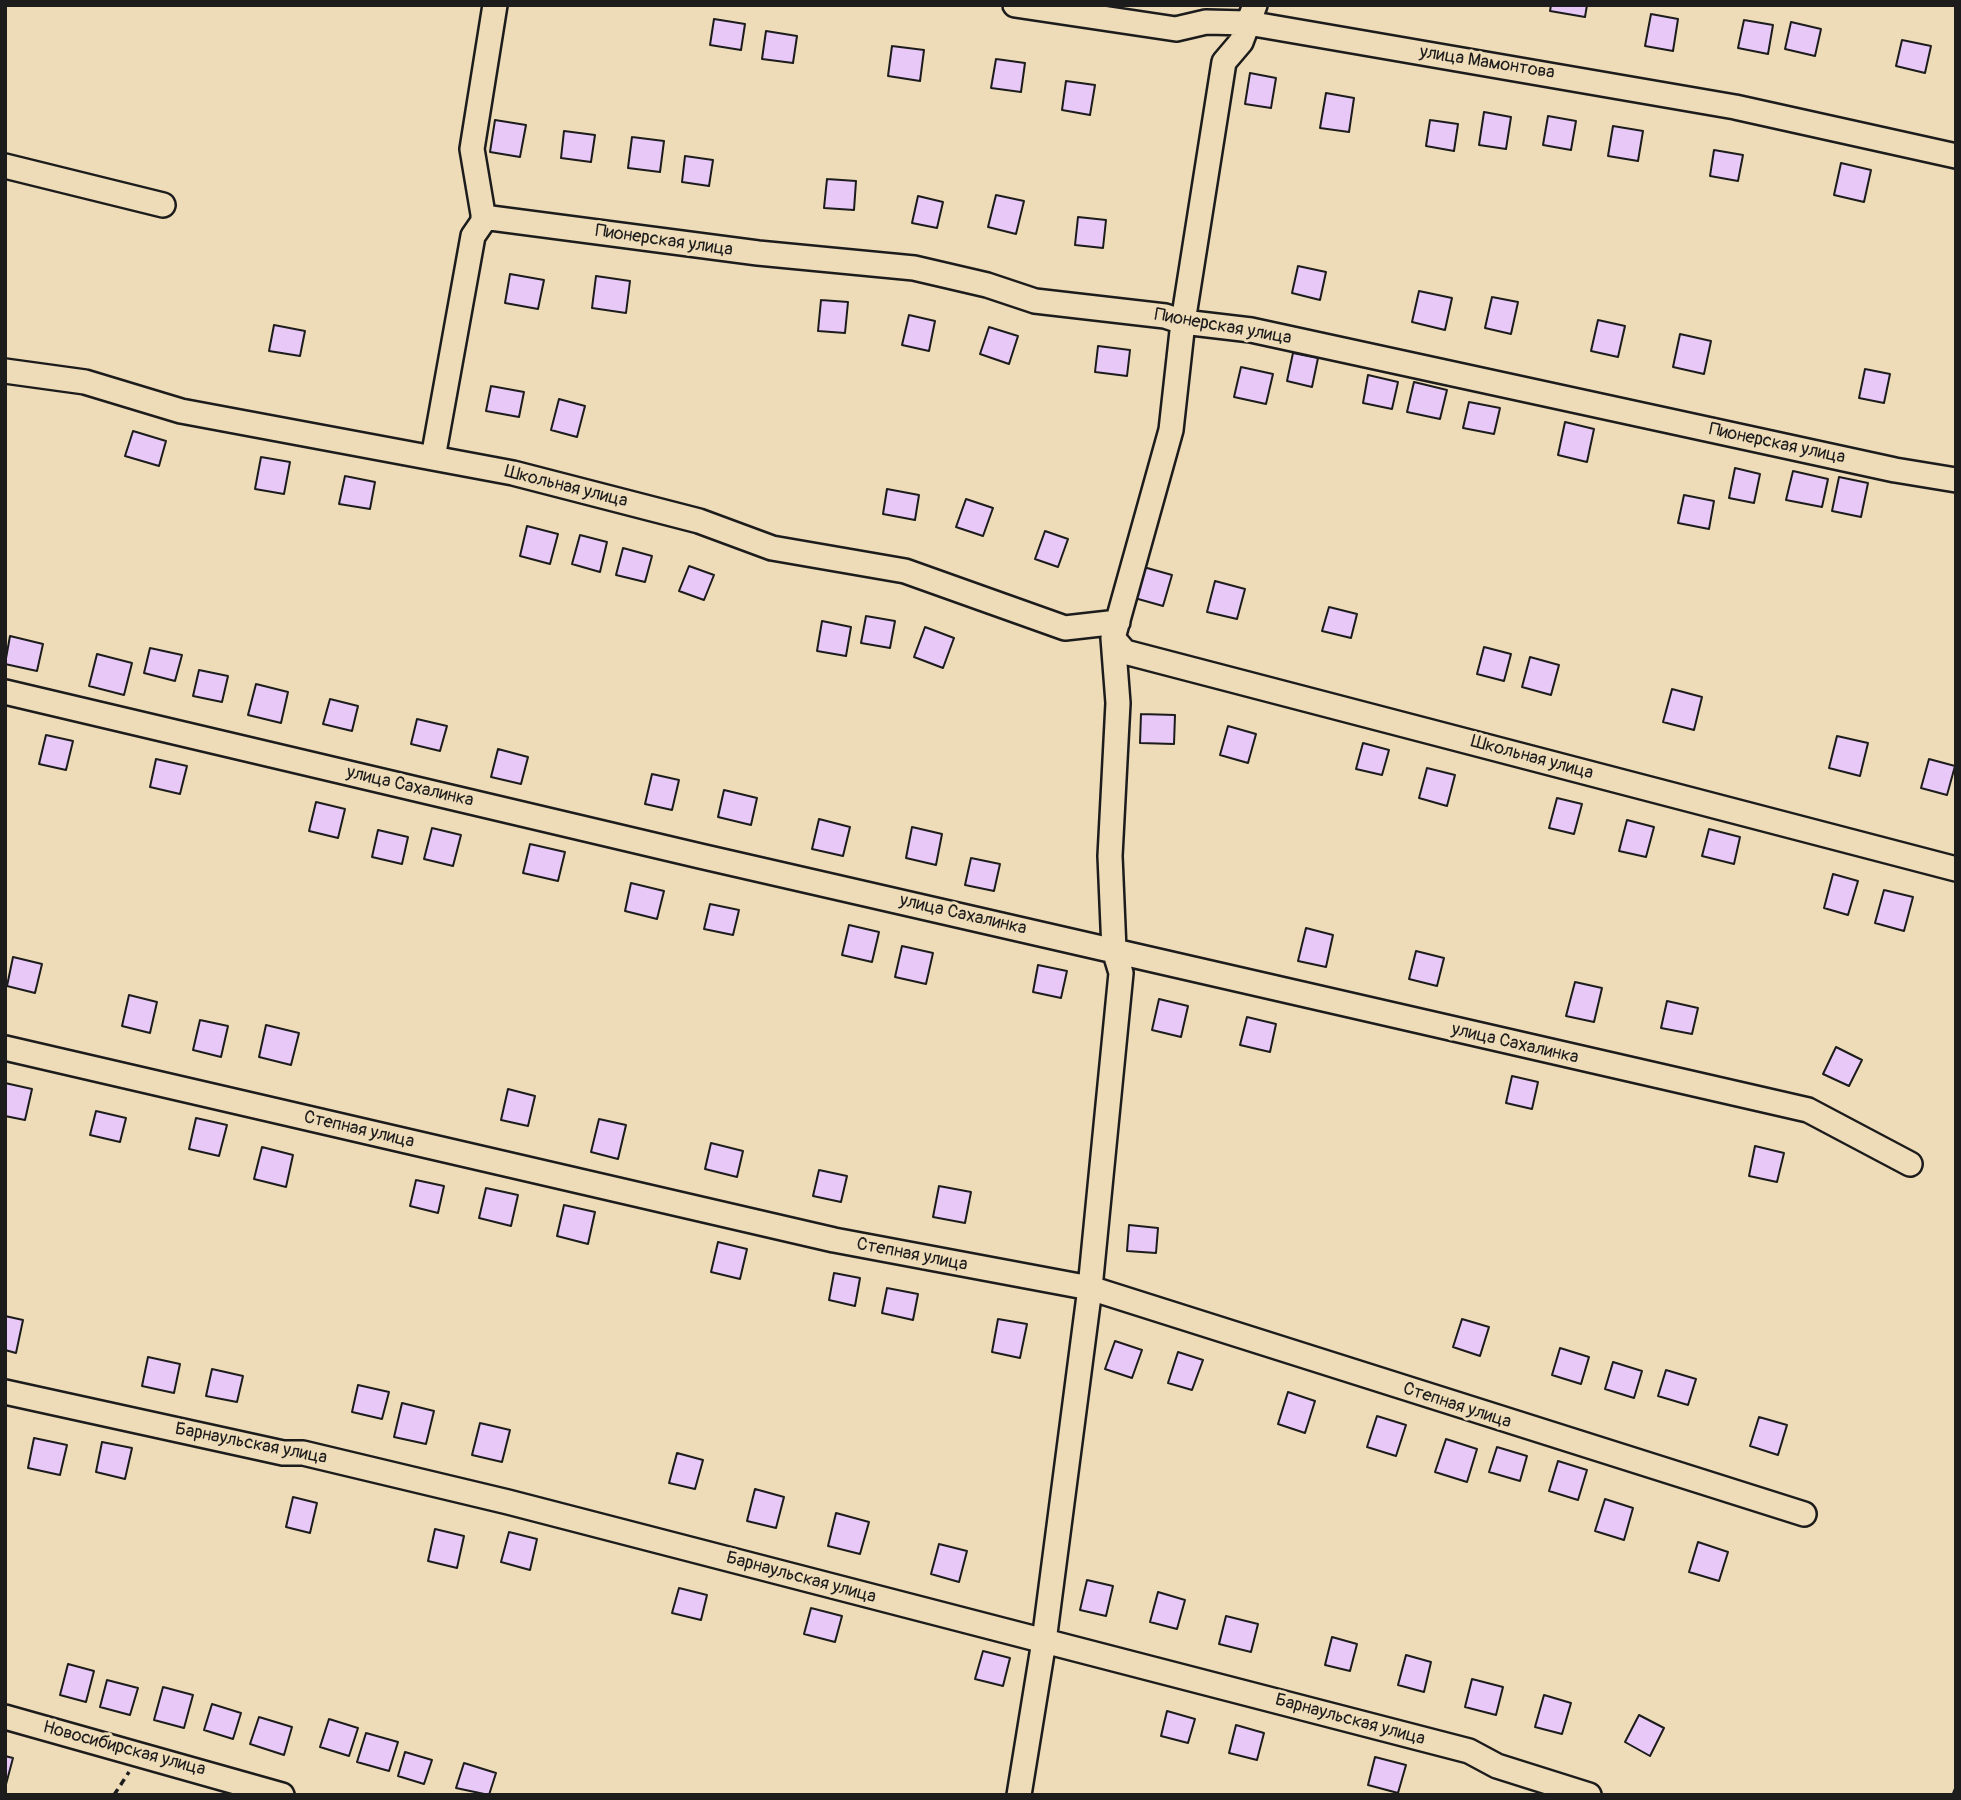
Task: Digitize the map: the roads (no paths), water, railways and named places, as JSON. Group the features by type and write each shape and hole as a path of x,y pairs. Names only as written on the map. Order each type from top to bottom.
{"street":[{"path":"433,458 472,236 483,217 472,149 495,5"},
{"name":"улица Мамонтова","path":"1015,5 1176,29 1251,14 1735,107 1956,156"},
{"path":"1020,1795 1044,1640 1090,1288 1121,973 1114,950 1111,856 1118,703 1115,630 1171,430 1182,322 1224,62 1241,42 1251,14"},
{"path":"5,166 163,205"},
{"name":"Пионерская улица","path":"483,217 758,253 914,268 1035,300 1251,330 1895,470 1956,480"},
{"name":"Школьная улица","path":"5,371 85,382 181,411 513,473 699,521 772,548 905,571 1065,628 1115,630 1125,652 1956,869"},
{"name":"улица Сахалинка","path":"5,692 700,856 1808,1110 1910,1164"},
{"name":"Степная улица","path":"5,1048 834,1240 1090,1288 1804,1514"},
{"name":"Барнаульская улица","path":"5,1392 283,1452 303,1453 444,1487 1469,1752 1497,1766 1589,1795"},
{"name":"Новосибирская улица","path":"5,1717 282,1795"}],"railway":[{"path":"1954,1795 1956,1790"}]}
